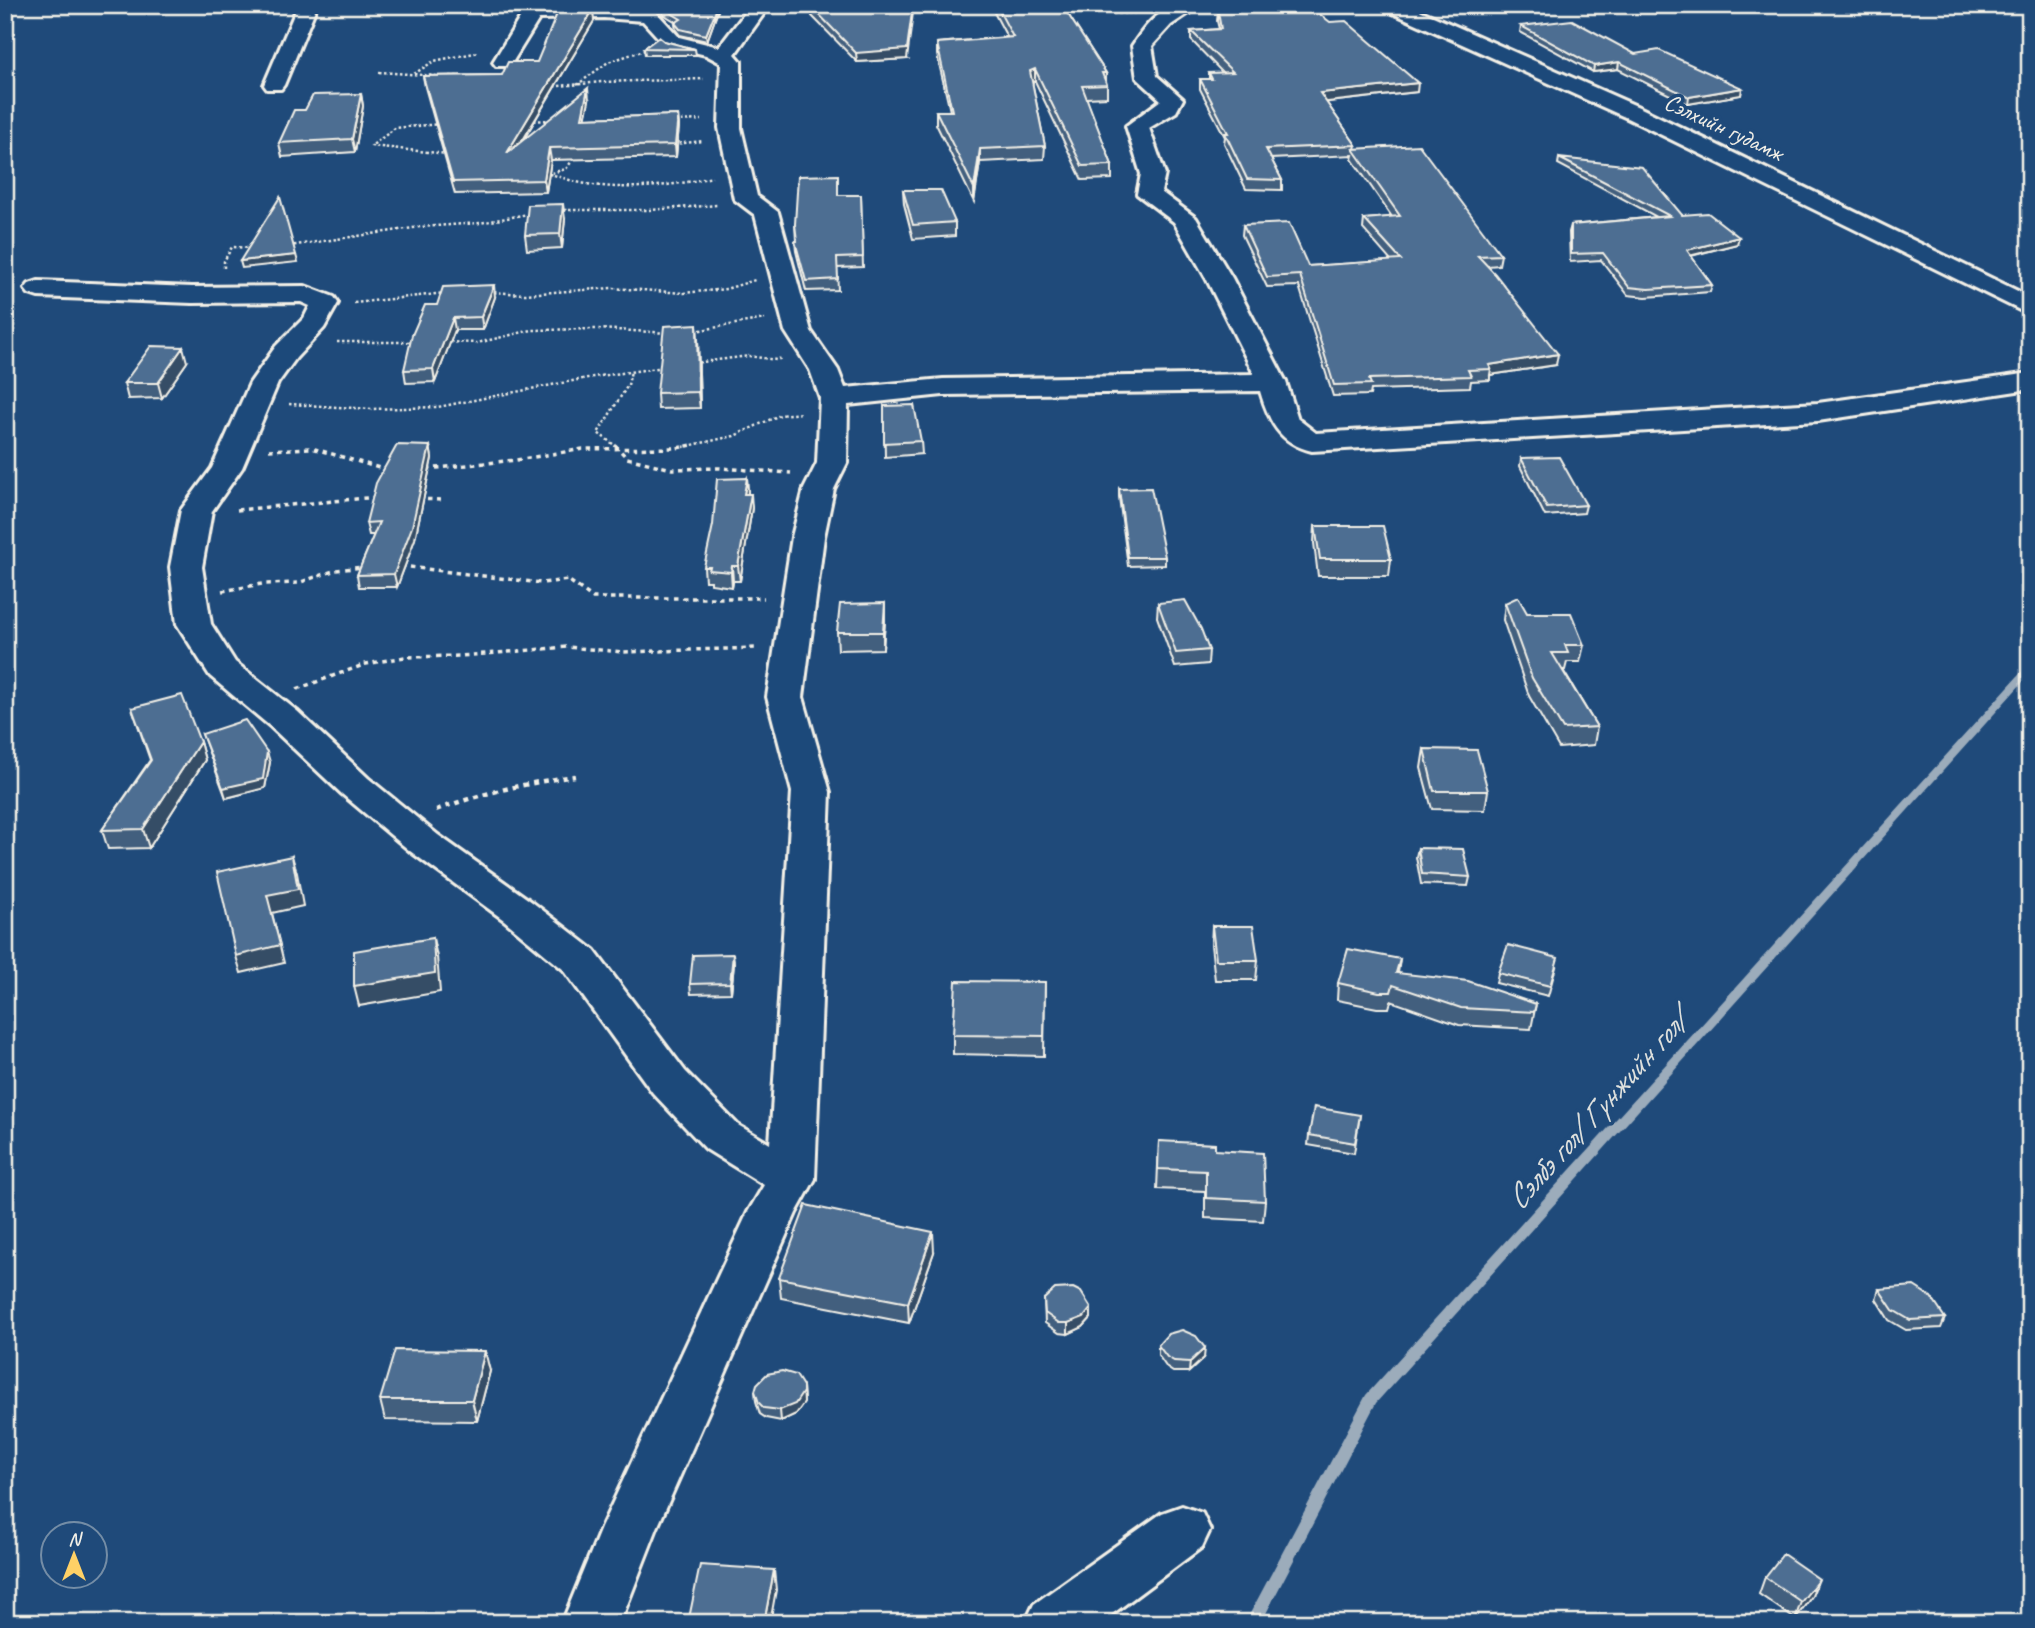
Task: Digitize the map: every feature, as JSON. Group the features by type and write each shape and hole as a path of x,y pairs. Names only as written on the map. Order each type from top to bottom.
{"street":[{"path":"274,86 308,5"},
{"path":"591,1623 635,1515 772,1212 791,1179 811,792 785,697 798,595 816,501 832,463 834,405 824,370 799,331 766,212 743,186 731,129 727,66 761,5"},
{"name":"Сэлхийн гудамж","path":"1391,5 1507,53 1802,192 2030,307"},
{"path":"1183,8 1154,26 1142,46 1147,78 1172,99 1168,107 1137,127 1153,174 1149,194 1184,218 1219,278 1272,382 1287,428 1295,435 1312,442 1326,442 1818,412 2030,381"},
{"path":"507,56 532,9 604,12 649,16 664,36 727,66"},
{"path":"38,289 192,295 304,294 325,303 315,322 264,383 233,454 214,490 197,510 186,567 194,624 222,669 394,818 579,960 669,1082 722,1137 791,1179"},
{"path":"834,405 943,387 1272,382"},
{"path":"1054,1623 1182,1530"}],"path":[{"path":"1055,14 1183,8"},
{"path":"577,86 603,64 629,53 688,46"},
{"path":"414,74 434,61 507,56"},
{"path":"545,87 577,86 727,66"},
{"path":"379,72 458,75 474,79"},
{"path":"527,121 561,120"},
{"path":"666,122 731,129"},
{"path":"448,124 396,128 370,146 452,153"},
{"path":"664,145 731,129"},
{"path":"576,156 566,169 547,174 565,177 578,183 632,187 675,186 698,179 743,186"},
{"path":"553,211 715,206 743,186"},
{"path":"281,247 420,227 480,223 542,212"},
{"path":"246,293 223,278 223,261 232,247 257,249"},
{"path":"485,292 525,293 612,288 684,293 726,289 746,282 783,276"},
{"path":"325,303 364,303 451,293"},
{"path":"685,332 794,316"},
{"path":"442,342 477,344 532,330 673,333"},
{"path":"294,344 422,342"},
{"path":"684,364 749,356 776,360 809,347"},
{"path":"254,405 307,404 371,409 438,407 631,371 673,366"},
{"path":"631,371 628,385 598,433 627,458 672,469 720,468 827,474"},
{"path":"426,469 516,460 572,450 677,448 734,436 780,415 834,405"},
{"path":"233,454 313,448 387,470"},
{"path":"197,510 265,510 314,502 380,498"},
{"path":"414,499 441,500"},
{"path":"391,565 541,583 568,580 593,598 764,598 798,595"},
{"path":"190,596 262,584 298,583 336,570 368,566"},
{"path":"263,702 366,664 405,657 461,656 567,647 623,652 790,646"},
{"path":"394,818 447,807 483,793 525,783 575,776"}],"building":[{"path":"664,5 718,5 706,35 680,29 675,23 681,19 663,8"},
{"path":"913,5 907,49 856,53 812,7"},
{"path":"996,5 1062,5 1106,73 1102,73 1107,85 1082,86 1112,165 1082,166 1035,69 1030,71 1045,146 980,149 974,188 936,111 952,111 937,43 1013,37"},
{"path":"593,10 507,153 588,88 582,118 678,115 675,145 549,148 544,180 453,182 423,76 502,75 508,62 537,62 558,11"},
{"path":"1218,12 1317,12 1330,22 1346,21 1418,83 1320,93 1356,145 1266,149 1282,180 1247,179 1225,133 1228,133 1200,79 1212,79 1209,73 1233,72 1191,31 1221,29"},
{"path":"1572,20 1635,54 1659,50 1742,88 1689,97 1619,62 1594,66 1521,26"},
{"path":"659,37 664,41 695,49 644,48"},
{"path":"361,94 352,139 279,143 294,110 305,110 313,95"},
{"path":"1419,145 1501,255 1478,256 1558,354 1489,365 1491,369 1468,370 1471,376 1369,379 1371,384 1334,385 1300,275 1267,277 1243,225 1289,223 1308,266 1401,260 1364,219 1400,216 1353,149"},
{"path":"1559,158 1642,167 1682,215 1708,213 1739,237 1687,250 1712,285 1648,289 1629,287 1603,253 1571,254 1571,225 1670,216"},
{"path":"838,175 838,195 861,195 863,257 837,258 838,279 806,281 795,241 798,176"},
{"path":"903,190 941,190 955,222 913,225"},
{"path":"280,197 296,255 240,261"},
{"path":"563,204 560,234 525,235 528,205"},
{"path":"494,285 481,317 453,318 433,369 404,370 412,335 425,305 437,305 443,287"},
{"path":"697,324 698,392 657,393 664,326"},
{"path":"151,346 183,347 158,383 124,383"},
{"path":"914,405 921,441 884,443 884,406"},
{"path":"397,445 430,446 412,527 394,574 357,575 379,522 366,523 376,483"},
{"path":"1559,457 1586,505 1547,508 1521,458"},
{"path":"747,478 744,494 751,494 738,566 732,566 731,572 709,570 710,567 704,567 713,525 717,479"},
{"path":"1151,488 1165,557 1128,557 1119,489"},
{"path":"1315,526 1383,526 1391,559 1320,559"},
{"path":"1518,597 1527,613 1571,613 1584,645 1565,645 1568,653 1552,653 1597,727 1563,729 1532,678 1505,603"},
{"path":"1185,600 1209,650 1176,653 1158,603"},
{"path":"885,603 883,632 837,632 840,604"},
{"path":"182,695 200,742 143,829 102,830 151,760 132,708"},
{"path":"245,720 267,752 263,779 223,788 202,734"},
{"path":"1424,749 1477,750 1488,791 1434,791"},
{"path":"1418,848 1463,849 1470,877 1422,874"},
{"path":"292,856 298,889 267,895 280,945 236,956 217,872"},
{"path":"1212,926 1253,926 1258,960 1216,960"},
{"path":"433,938 435,973 354,986 354,951"},
{"path":"1508,945 1558,958 1550,986 1498,973"},
{"path":"1348,949 1400,959 1396,973 1468,981 1536,1004 1534,1012 1461,1008 1393,985 1391,992 1379,992 1338,983"},
{"path":"733,954 730,983 690,984 693,955"},
{"path":"956,981 1045,982 1044,1036 953,1035"},
{"path":"1314,1107 1360,1115 1355,1143 1309,1135"},
{"path":"1159,1141 1215,1144 1215,1150 1263,1153 1265,1201 1206,1198 1206,1171 1158,1169"},
{"path":"806,1205 933,1232 908,1303 779,1278"},
{"path":"1914,1286 1931,1297 1945,1318 1910,1320 1893,1310 1879,1289"},
{"path":"1073,1288 1081,1292 1091,1308 1084,1317 1068,1323 1059,1323 1045,1313 1044,1299 1055,1289"},
{"path":"1182,1330 1196,1336 1205,1348 1190,1362 1174,1361 1167,1357 1158,1345 1168,1334"},
{"path":"395,1350 485,1351 472,1400 380,1400"},
{"path":"782,1371 796,1375 803,1386 803,1392 795,1404 780,1410 764,1408 755,1391 757,1384 767,1374"},
{"path":"1783,1554 1819,1579 1801,1602 1765,1577"},
{"path":"700,1565 774,1570 764,1623 688,1623"}],"waterway":[{"name":"Сэлбэ гол/ Гүнжийн гол/","path":"1253,1623 1371,1399 2030,668"}]}
